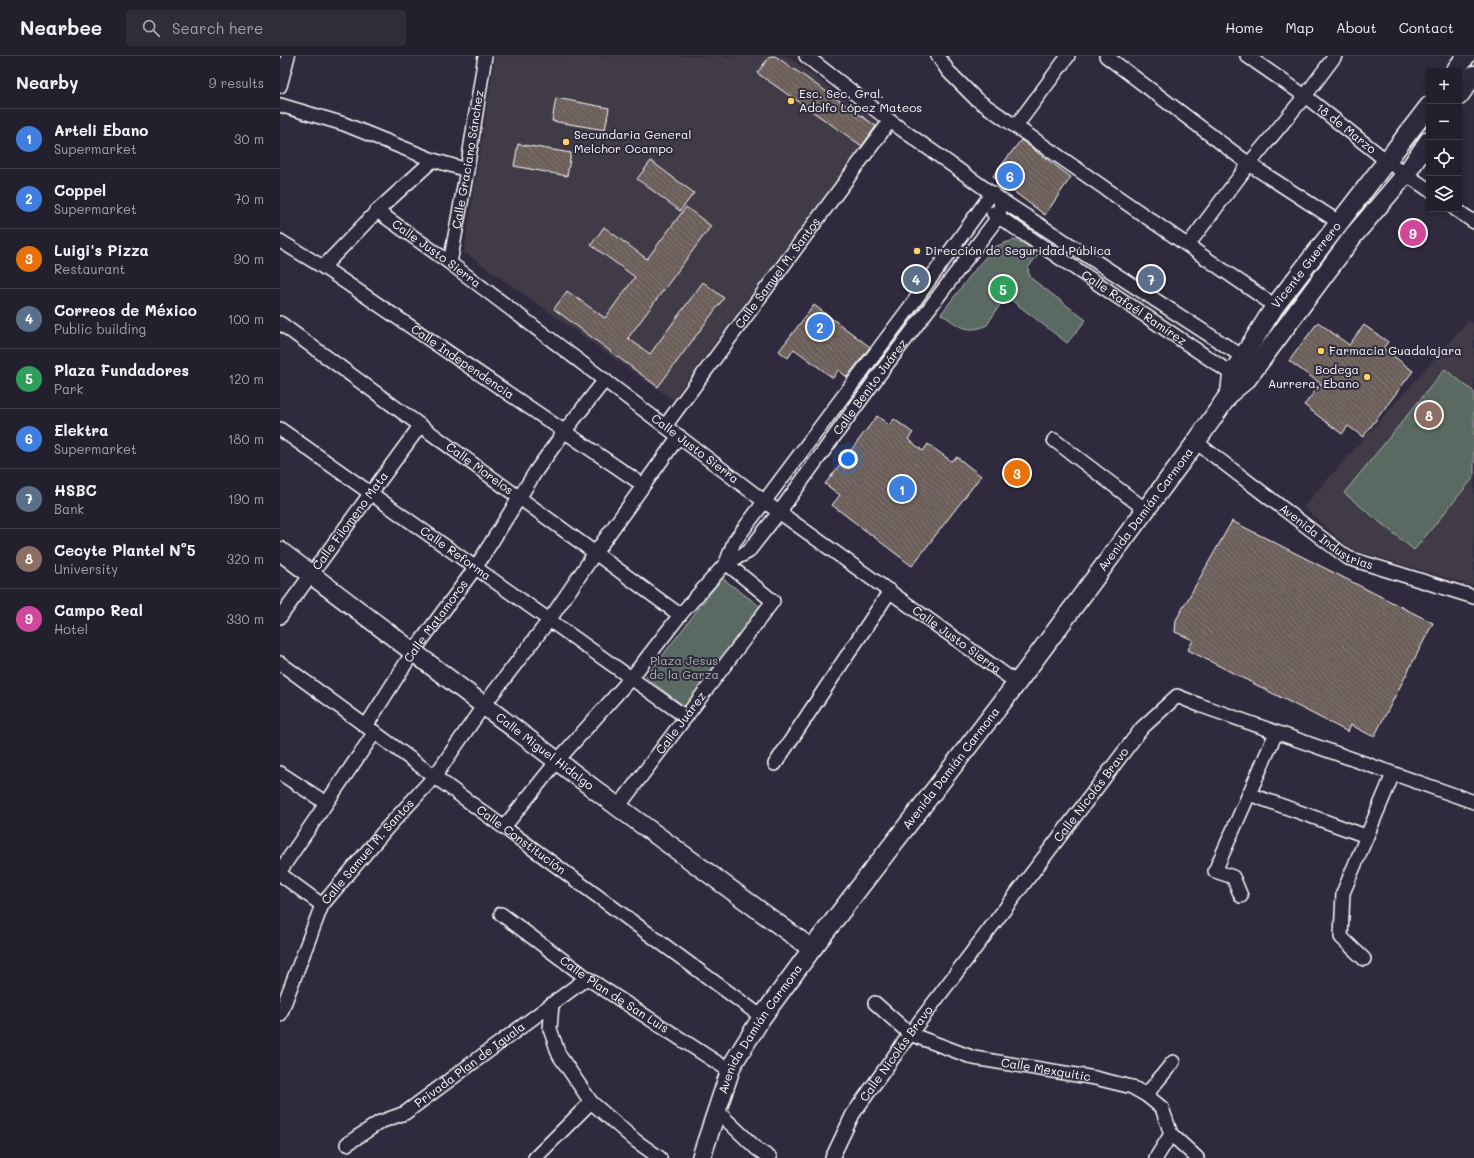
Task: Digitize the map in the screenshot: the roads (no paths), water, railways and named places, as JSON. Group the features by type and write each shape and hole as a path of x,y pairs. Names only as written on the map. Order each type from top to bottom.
{"street":[{"path":"280,86 288,56"},
{"name":"Calle Graciano Sánchez","path":"450,263 468,170 485,56"},
{"name":"Calle Rafaél Ramírez","path":"806,56 890,121 996,197 1250,361"},
{"path":"938,56 948,71 976,99 1275,306"},
{"path":"1016,126 1068,56"},
{"path":"1106,56 1249,164 1340,223"},
{"name":"18 de Marzo","path":"1247,56 1305,96 1388,162 1426,188"},
{"path":"1188,246 1249,164 1305,96 1335,56"},
{"path":"1462,92 1474,75"},
{"path":"280,105 344,124 433,160 468,170"},
{"name":"Vicente Guerrero","path":"1250,361 1275,306 1388,162 1426,110"},
{"name":"Calle Samuel M. Santos","path":"665,426 890,121"},
{"name":"Vicente Guerrero","path":"1239,377 1250,361 1406,174 1426,144"},
{"path":"323,268 377,210 433,160"},
{"path":"996,197 999,216"},
{"name":"Calle Benito Juárez","path":"726,564 734,542 983,207 996,197"},
{"name":"Calle Rafaél Ramírez","path":"983,207 999,216 1115,296 1239,377"},
{"name":"Calle Justo Sierra","path":"377,210 450,263 765,502 780,511 1016,683"},
{"path":"1459,212 1474,222"},
{"name":"Calle Benito Juárez","path":"504,827 558,760 632,677 680,615 726,564 748,552 780,511 922,316 999,216"},
{"name":"Calle Independencia","path":"280,241 323,268 643,485"},
{"path":"910,307 922,316"},
{"name":"Calle Morelos","path":"280,323 680,615"},
{"name":"Avenida Damián Carmona","path":"701,1158 732,1064 762,1017 1146,510 1196,442 1230,393 1239,377"},
{"name":"Calle Matamoros","path":"280,872 326,803 413,652 476,567 518,497 564,432 605,380"},
{"name":"Calle Filomeno Mata","path":"280,617 420,426"},
{"name":"Calle Reforma","path":"280,429 632,677 686,717"},
{"name":"Calle Samuel M. Santos","path":"280,1014 322,905 387,828 435,776 484,706 550,619 595,553 679,436"},
{"path":"1054,440 1146,510"},
{"name":"Avenida Industrias","path":"1196,442 1348,558 1474,597"},
{"name":"Calle Miguel Hidalgo","path":"280,551 484,706 558,760 618,807 812,949"},
{"name":"Calle Juárez","path":"618,807 773,601 726,564"},
{"path":"774,764 890,591"},
{"name":"Calle Constitución","path":"280,663 762,1017"},
{"name":"Calle Nicolás Bravo","path":"832,1158 853,1114 910,1034 1142,728 1177,696 1474,802"},
{"path":"1241,896 1233,878 1216,871 1276,732"},
{"path":"280,773 326,803"},
{"path":"1364,959 1341,937 1343,893 1393,774"},
{"path":"1249,794 1366,836"},
{"path":"280,872 322,905"},
{"name":"Calle Plan de San Luis","path":"501,914 587,978 730,1071"},
{"name":"Privada Plan de Iguala","path":"347,1144 380,1122 405,1113 587,978"},
{"name":"Calle Mexquitic","path":"875,1003 910,1034 974,1058 1095,1078 1132,1088 1146,1095 1162,1108 1171,1134 1197,1158"},
{"path":"552,1004 550,1029 559,1055 591,1102 636,1141 660,1158"},
{"path":"1146,1095 1173,1062"},
{"path":"541,1156 591,1102"},
{"path":"716,1111 770,1158"},
{"path":"1156,1158 1171,1134"}],"place":[{"name":"Esc. Sec. Gral. Adolfo López Mateos","path":"791,101"},
{"name":"Secundaria General Melchor Ocampo","path":"566,142"},
{"name":"Elektra","path":"1010,176"},
{"name":"Campo Real","path":"1413,233"},
{"name":"Dirección de Seguridad Pública","path":"917,251"},
{"name":"Correos de México","path":"916,279"},
{"name":"HSBC","path":"1151,279"},
{"name":"Plaza Fundadores","path":"1003,289"},
{"name":"Coppel","path":"820,327"},
{"name":"Farmacia Guadalajara","path":"1321,351"},
{"name":"Bodega Aurrera, Ebano","path":"1367,377"},
{"name":"Cecyte Plantel N°5","path":"1429,415"},
{"name":"Luigi's Pizza","path":"1017,473"},
{"name":"Arteli Ebano","path":"902,489"}],"park label":[{"name":"Plaza Jesus de la Garza","path":"684,668"}]}
